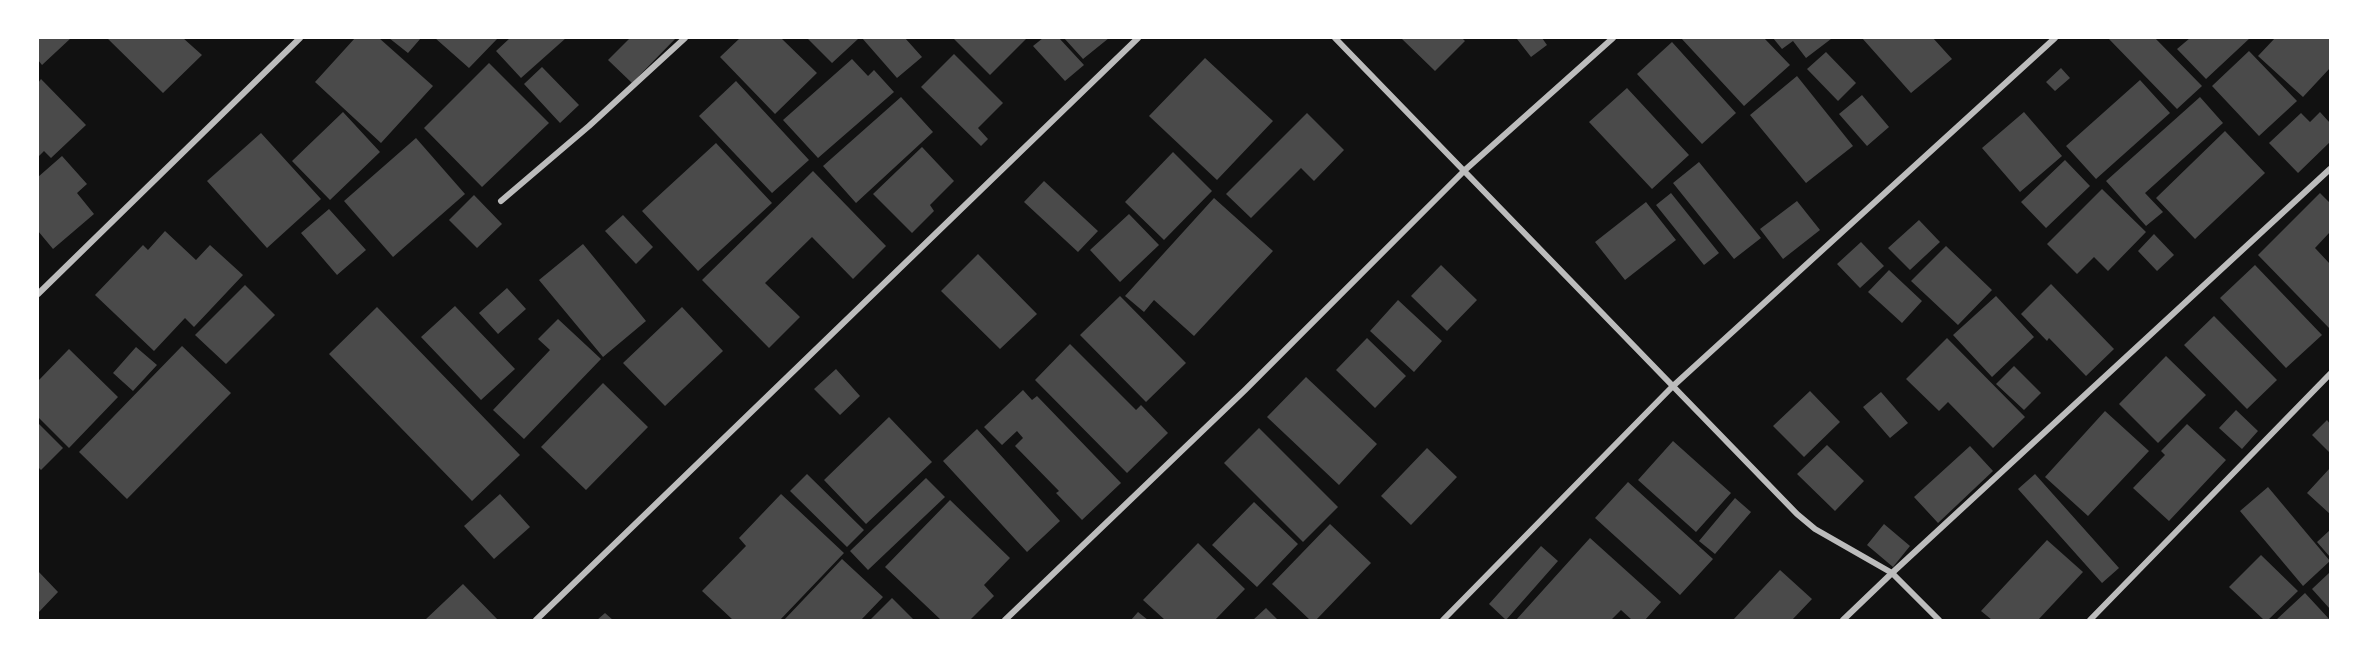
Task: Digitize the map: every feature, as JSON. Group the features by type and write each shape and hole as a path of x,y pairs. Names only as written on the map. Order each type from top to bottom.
{"street":[{"path":"38,294 300,38"},
{"path":"501,201 589,126 685,38"},
{"path":"536,621 1138,38"},
{"path":"1335,38 1797,514 1815,529 1892,573 1939,621"},
{"path":"1005,621 1245,390 1465,170 1613,38"},
{"path":"1443,621 1672,387 2055,38"},
{"path":"1843,621 1892,573 2331,169"},
{"path":"2090,621 2331,374"}],"building":[{"path":"38,38 71,38 42,65 38,60"},
{"path":"107,38 183,38 202,55 163,93"},
{"path":"355,38 379,38 433,86 381,143 315,82"},
{"path":"389,38 421,38 408,53"},
{"path":"435,38 498,38 469,68"},
{"path":"510,38 566,38 521,78 496,51"},
{"path":"630,38 676,38 632,83 608,60"},
{"path":"740,38 781,38 817,73 775,114 720,57"},
{"path":"807,38 856,38 858,39 832,63"},
{"path":"862,38 905,38 922,57 897,78"},
{"path":"953,38 1027,38 990,75"},
{"path":"1043,38 1059,38 1084,65 1065,81 1033,46"},
{"path":"1064,38 1109,38 1083,59"},
{"path":"1401,38 1462,38 1465,41 1435,71"},
{"path":"1542,38 1547,45 1531,57 1517,39"},
{"path":"1681,38 1764,38 1790,65 1744,106"},
{"path":"1773,38 1831,39 1806,58 1793,41 1782,49"},
{"path":"1862,38 1933,38 1952,59 1911,93"},
{"path":"2108,38 2155,38 2202,86 2177,109"},
{"path":"2190,38 2250,38 2206,79 2177,49"},
{"path":"2275,38 2330,38 2330,68 2303,97 2258,56"},
{"path":"1672,42 1736,113 1702,144 1637,74"},
{"path":"2249,51 2297,101 2259,136 2212,86"},
{"path":"1826,52 1856,83 1838,101 1807,69"},
{"path":"954,54 1003,103 978,128 988,139 981,146 921,87"},
{"path":"1205,58 1273,121 1217,180 1149,116"},
{"path":"852,59 868,76 874,70 894,92 818,158 783,120"},
{"path":"489,63 549,123 482,187 424,128"},
{"path":"542,67 579,105 560,123 524,84"},
{"path":"2061,68 2070,78 2055,91 2046,82"},
{"path":"1797,76 1853,146 1806,183 1750,115"},
{"path":"41,79 86,125 51,158 44,151 38,157 38,83"},
{"path":"2140,80 2170,113 2096,179 2066,146"},
{"path":"736,81 809,160 772,193 699,116"},
{"path":"1627,88 1689,155 1652,189 1589,122"},
{"path":"1862,95 1889,127 1867,146 1839,114"},
{"path":"901,97 933,132 856,203 823,166"},
{"path":"2200,97 2223,123 2145,193 2163,212 2146,226 2106,181"},
{"path":"343,112 380,152 330,200 292,161"},
{"path":"2024,112 2062,156 2020,192 1982,148"},
{"path":"2320,112 2330,123 2330,142 2298,173 2269,143 2301,113 2310,122"},
{"path":"1307,113 1344,150 1314,181 1301,168 1251,218 1226,194"},
{"path":"2225,131 2265,173 2195,239 2156,198"},
{"path":"261,133 321,199 267,248 207,181"},
{"path":"416,138 465,194 393,257 344,201"},
{"path":"716,143 772,203 698,271 642,211"},
{"path":"922,147 954,181 930,205 934,211 912,233 873,194"},
{"path":"1173,152 1212,191 1164,240 1125,202"},
{"path":"62,156 87,184 77,193 94,214 53,249 38,231 38,177"},
{"path":"2065,160 2090,186 2046,228 2021,202"},
{"path":"1699,162 1761,238 1734,259 1673,183"},
{"path":"813,171 886,246 853,279 812,237 765,283 800,317 769,348 702,280"},
{"path":"1044,181 1098,231 1078,252 1024,202"},
{"path":"2102,189 2146,232 2108,271 2094,257 2077,274 2047,244"},
{"path":"1671,193 1719,253 1704,265 1656,205"},
{"path":"2320,193 2330,203 2330,232 2315,248 2330,264 2330,329 2258,255"},
{"path":"474,195 502,224 477,248 449,220"},
{"path":"1214,198 1273,251 1194,336 1154,300 1144,312 1125,296"},
{"path":"1797,201 1820,230 1783,259 1760,229"},
{"path":"1646,202 1676,240 1625,280 1595,242"},
{"path":"329,209 366,250 337,275 301,233"},
{"path":"1129,214 1159,245 1120,282 1090,250"},
{"path":"623,215 653,247 636,264 605,231"},
{"path":"1919,220 1940,242 1910,270 1888,248"},
{"path":"165,231 196,260 210,245 243,275 194,327 185,318 154,351 95,295 143,245 148,250"},
{"path":"2154,234 2174,255 2157,271 2138,251"},
{"path":"1861,242 1884,266 1860,288 1837,264"},
{"path":"583,244 646,321 603,357 539,280"},
{"path":"1946,246 1992,290 1958,325 1911,281"},
{"path":"978,254 1037,314 1000,349 941,291"},
{"path":"1441,265 1477,300 1447,331 1411,296"},
{"path":"2255,265 2322,335 2286,368 2220,298"},
{"path":"1889,270 1922,301 1902,323 1868,292"},
{"path":"2051,284 2114,349 2086,376 2049,338 2047,341 2021,314"},
{"path":"245,285 275,315 226,364 195,335"},
{"path":"507,288 526,309 498,334 479,313"},
{"path":"1120,296 1186,363 1146,402 1080,335"},
{"path":"1996,296 2034,337 1992,377 1953,335"},
{"path":"1398,300 1442,341 1414,372 1370,331"},
{"path":"455,306 515,369 481,400 421,337"},
{"path":"377,307 520,455 472,501 329,354"},
{"path":"682,307 723,351 665,406 623,363"},
{"path":"2214,316 2277,380 2247,409 2184,345"},
{"path":"558,319 601,359 524,439 493,410 550,350 538,339"},
{"path":"1367,338 1406,376 1375,408 1336,370"},
{"path":"1947,338 2025,417 1993,448 1948,402 1939,411 1906,379"},
{"path":"1070,344 1136,410 1141,405 1168,433 1127,473 1035,380"},
{"path":"182,346 231,393 127,499 79,452"},
{"path":"136,347 157,365 133,391 113,373"},
{"path":"69,349 118,397 69,448 38,417 38,381"},
{"path":"2166,356 2206,395 2158,443 2119,404"},
{"path":"2014,366 2041,393 2024,410 1996,384"},
{"path":"836,369 860,396 840,415 814,389"},
{"path":"1306,377 1377,444 1339,485 1267,417"},
{"path":"603,383 648,427 586,490 541,447"},
{"path":"1023,390 1032,400 1037,396 1121,483 1082,520 1056,493 1059,491 1015,446 1023,438 1017,431 1002,445 984,427"},
{"path":"1810,391 1840,422 1804,457 1773,426"},
{"path":"1881,392 1908,423 1890,438 1863,407"},
{"path":"2236,410 2258,431 2242,449 2219,428"},
{"path":"2105,411 2149,451 2088,516 2045,477"},
{"path":"889,417 932,462 866,524 824,480"},
{"path":"2327,420 2330,424 2330,453 2312,435"},
{"path":"38,423 63,448 41,470 38,467"},
{"path":"2187,424 2226,460 2169,521 2133,488 2165,455 2161,451"},
{"path":"1259,428 1338,507 1303,542 1224,463"},
{"path":"977,429 1060,521 1027,552 943,461"},
{"path":"1673,441 1731,493 1696,532 1638,480"},
{"path":"1827,445 1864,481 1835,511 1797,474"},
{"path":"1970,446 1993,471 1938,523 1914,497"},
{"path":"1427,448 1457,477 1411,525 1381,496"},
{"path":"2330,468 2330,514 2307,493"},
{"path":"807,474 864,530 847,547 790,491"},
{"path":"2035,474 2119,568 2102,583 2018,489"},
{"path":"926,478 945,497 868,570 850,551"},
{"path":"1628,482 1713,559 1680,595 1595,518"},
{"path":"2268,487 2330,561 2303,586 2240,511"},
{"path":"500,494 530,527 494,559 464,526"},
{"path":"781,494 844,553 780,620 733,620 702,591 746,546 739,538"},
{"path":"1735,498 1751,512 1715,554 1699,541"},
{"path":"950,500 1010,558 984,585 994,596 970,620 941,620 885,567"},
{"path":"1254,502 1298,544 1257,587 1212,545"},
{"path":"1330,524 1371,563 1316,620 1310,620 1272,584"},
{"path":"1884,524 1910,546 1893,567 1867,545"},
{"path":"2330,530 2330,557 2317,542"},
{"path":"1590,538 1661,602 1645,620 1632,620 1621,610 1611,620 1516,620"},
{"path":"2047,540 2083,572 2038,620 1992,620 1981,611"},
{"path":"1198,543 1245,589 1215,620 1165,620 1143,600"},
{"path":"1541,546 1558,561 1506,620 1489,604"},
{"path":"2261,555 2298,591 2268,620 2264,620 2229,587"},
{"path":"842,559 883,597 861,620 784,620"},
{"path":"1780,570 1812,599 1792,620 1733,620"},
{"path":"38,571 58,592 38,613"},
{"path":"2329,573 2330,575 2330,609 2312,589"},
{"path":"463,584 498,620 425,620"},
{"path":"2305,593 2330,620 2276,620"},
{"path":"892,598 914,620 870,620"},
{"path":"1266,608 1278,620 1253,620"},
{"path":"1138,612 1148,620 1131,620"},
{"path":"605,613 613,620 597,620"}]}
